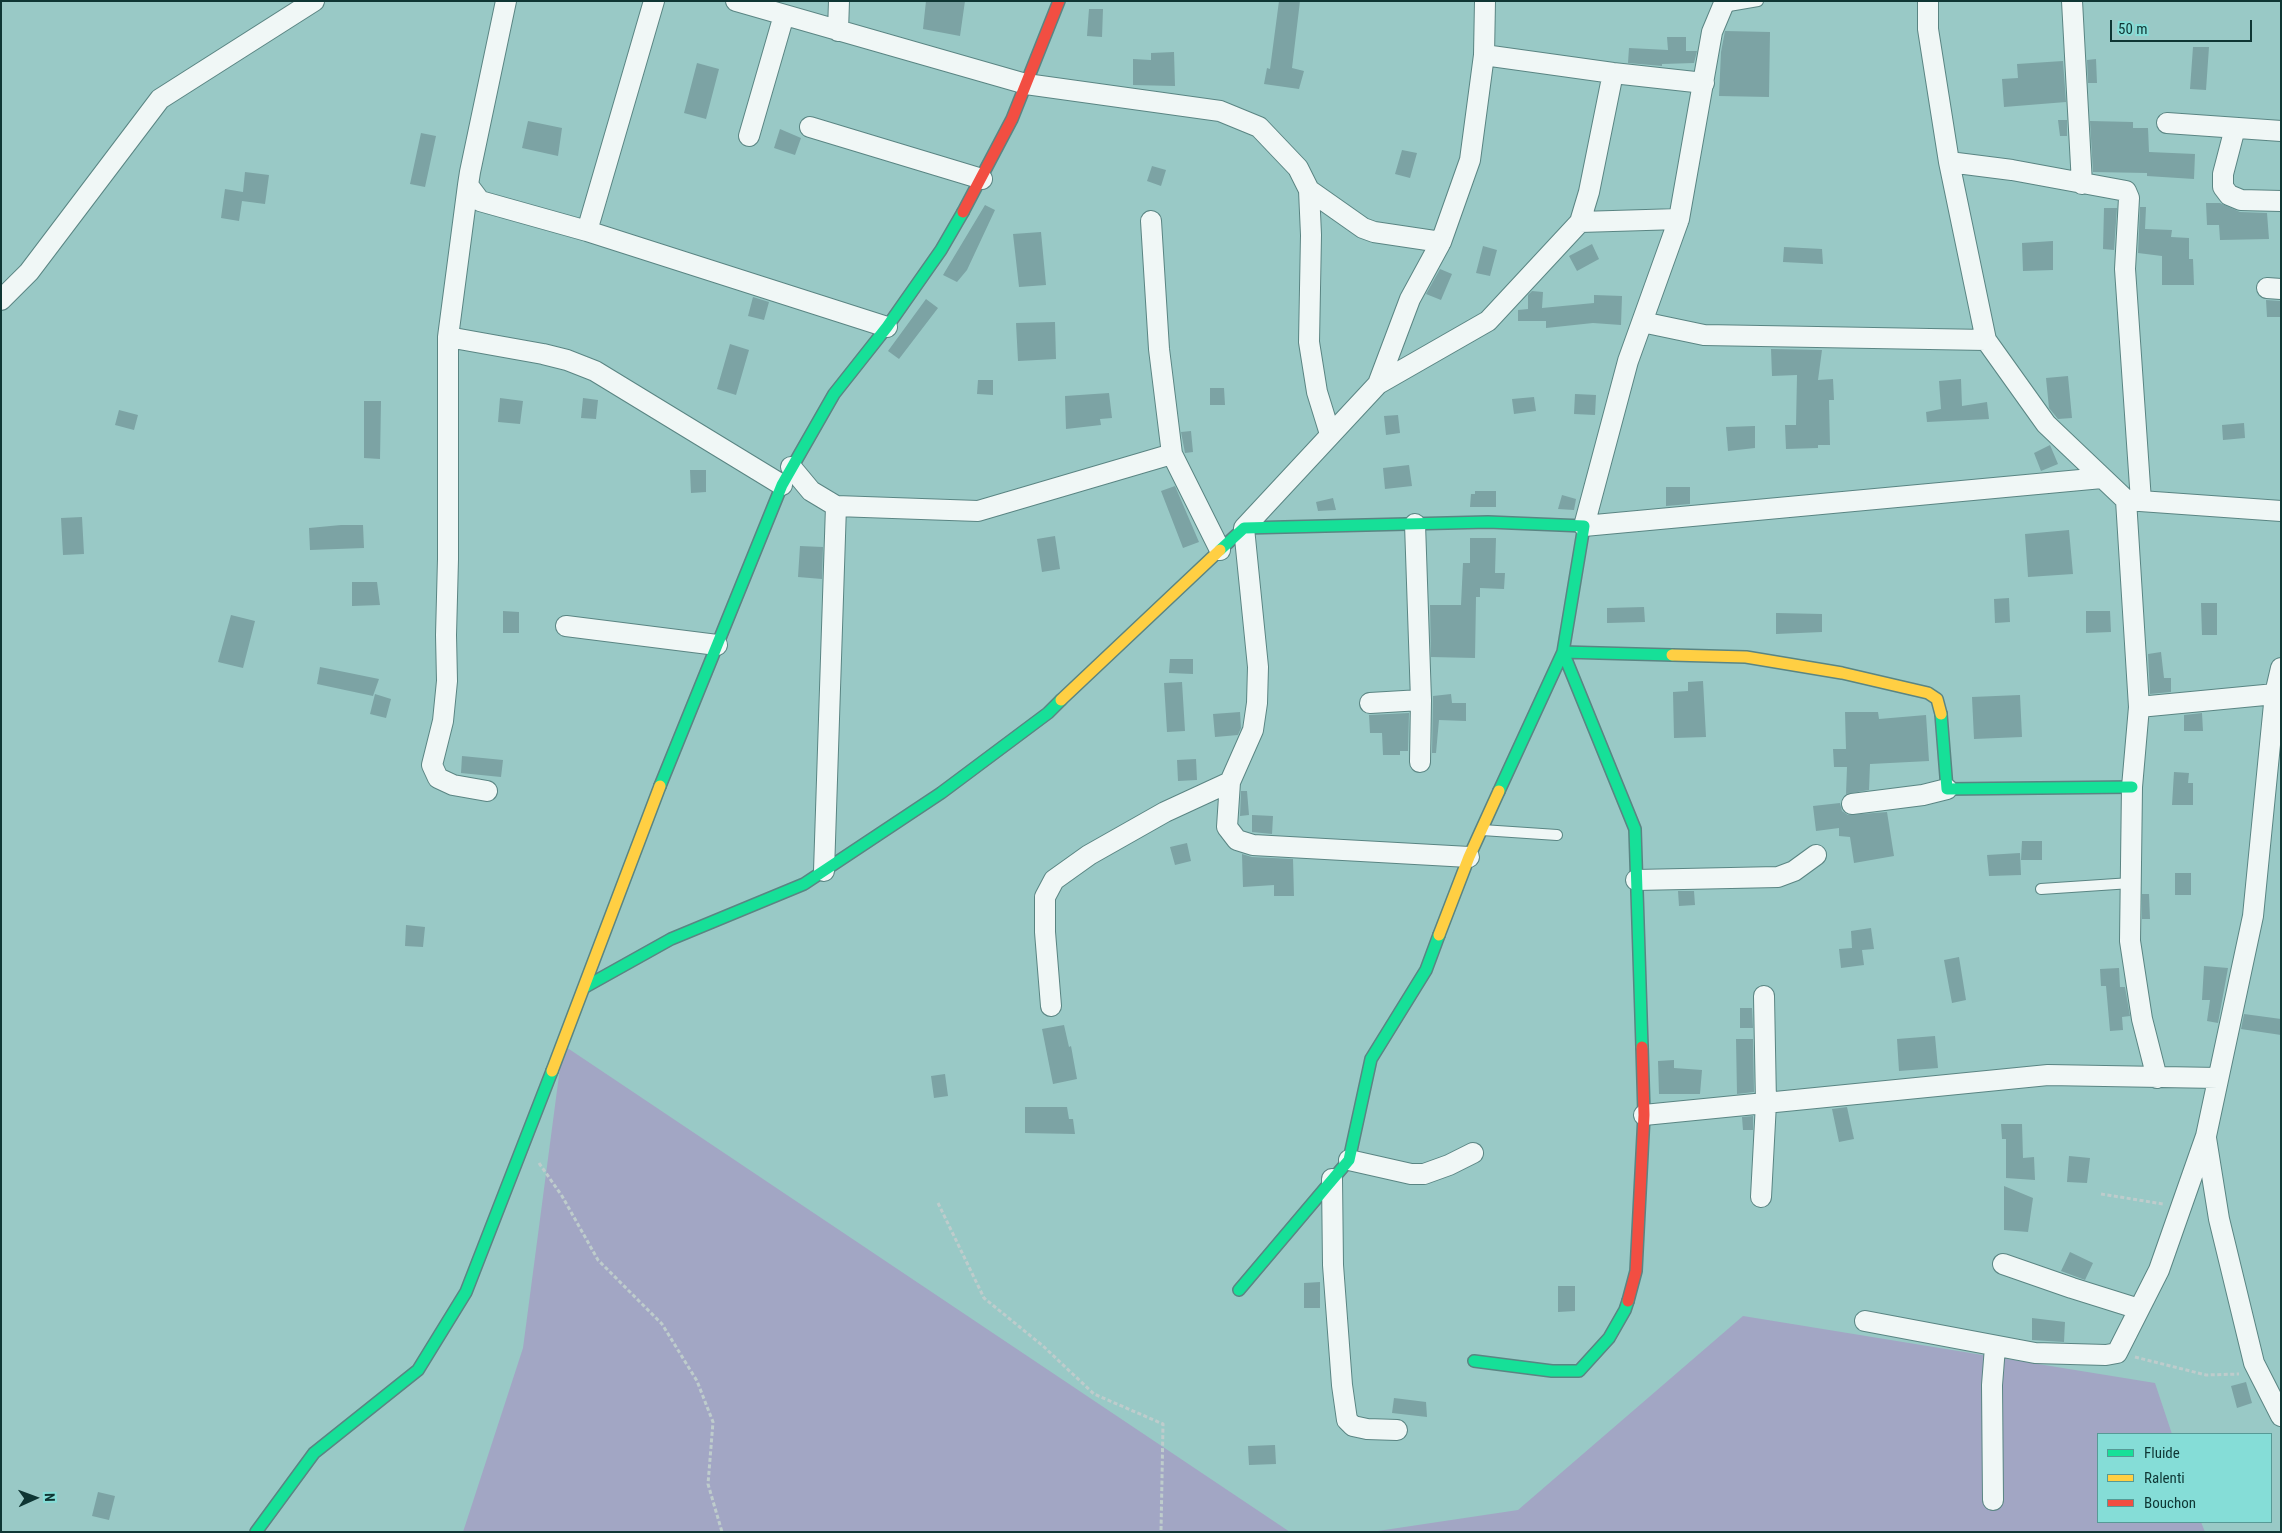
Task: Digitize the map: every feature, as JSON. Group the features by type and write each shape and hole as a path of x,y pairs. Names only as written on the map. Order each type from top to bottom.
{"street":[{"path":"1,300 30,272 160,99 314,1"},
{"path":"487,791 453,785 438,778 432,765 443,721 447,681 448,337 477,132 506,1"},
{"path":"587,231 654,1"},
{"path":"736,1 1026,84 1220,111 1259,127 1298,168 1309,190 1311,235 1309,342 1317,392 1330,434"},
{"path":"838,31 839,1"},
{"path":"256,1532 314,1454 418,1370 466,1292 586,987 648,816 787,476 834,394 887,327 941,250 982,180 1012,120 1059,1"},
{"path":"1378,384 1410,299 1441,242 1470,160 1484,55 1485,1"},
{"path":"1928,1 1928,30 1949,162 1986,340 2046,424 2102,478 2134,501 2281,511"},
{"path":"2072,1 2082,184"},
{"path":"1238,1290 1348,1160 1371,1059 1426,970 1469,857 1564,652 1584,526 1628,361 1679,219 1712,32 1719,3"},
{"path":"749,136 784,15"},
{"path":"1484,55 1613,73 1704,83"},
{"path":"586,987 671,939 804,884 941,793 1048,714 1244,528 1378,384 1488,321 1580,222 1589,192 1613,73"},
{"path":"2167,122 2281,131"},
{"path":"810,127 982,180"},
{"path":"2235,128 2223,174 2223,187 2228,196 2241,200 2281,201"},
{"path":"1949,162 2012,170 2082,184 2118,188 2126,191 2128,198 2125,269 2134,501 2139,707 2132,787 2130,941 2142,1019 2157,1078"},
{"path":"468,185 480,201 587,231 887,327"},
{"path":"1309,190 1363,228 1374,232 1441,242"},
{"path":"1580,222 1679,219"},
{"path":"1151,221 1159,348 1172,454 1220,550"},
{"path":"1642,322 1704,335 1986,340"},
{"path":"448,337 544,354 567,360 595,371 787,476 836,506 978,511 1172,454"},
{"path":"1244,528 1488,522 1584,526 2102,478"},
{"path":"824,870 836,506"},
{"path":"1415,524 1421,700 1420,762"},
{"path":"1244,528 1258,667 1258,703 1253,730 1230,782 1227,827 1237,840 1253,845 1469,857"},
{"path":"566,626 717,645"},
{"path":"1564,652 1746,657 1842,673 1928,693 1937,698 1941,711 1946,789"},
{"path":"1474,1360 1552,1371 1578,1371 1609,1338 1625,1310 1636,1270 1644,1114 1635,829 1564,652"},
{"path":"1865,1321 1995,1347 2035,1353 2106,1355 2117,1353 2159,1270 2206,1136 2253,916 2272,805 2275,694 2280,671"},
{"path":"2139,707 2275,694"},
{"path":"1370,703 1421,700"},
{"path":"1052,1006 1045,932 1045,906 1046,897 1054,880 1089,855 1165,812 1230,782"},
{"path":"1852,804 1923,795 1946,789 2132,787"},
{"path":"1636,880 1778,877 1794,871 1816,855"},
{"path":"1761,1197 1766,1103 1764,996"},
{"path":"1644,1114 2048,1075 2218,1078"},
{"path":"2206,1136 2218,1219 2254,1363 2281,1416"},
{"path":"1348,1160 1411,1174 1424,1174 1449,1165 1473,1153"},
{"path":"1332,1179 1333,1265 1342,1385 1347,1420 1360,1428 1396,1430"},
{"path":"2002,1264 2139,1309"},
{"path":"1994,1500 1992,1385 1995,1347"}],"lane":[{"path":"1719,3 1758,1"},
{"path":"1481,830 1557,835"},
{"path":"2041,889 2131,883"}],"path":[{"path":"525,1142 562,1196 598,1260 662,1324 697,1381 713,1422 708,1484 722,1532"},
{"path":"2101,1194 2181,1206"},
{"path":"938,1203 984,1298 1043,1346 1094,1394 1163,1424 1161,1532"},
{"path":"2117,1353 2206,1375 2259,1374"}],"shaded area":[{"path":"563,1045 1290,1532 463,1532 523,1348"},
{"path":"1743,1316 2155,1383 2172,1433 2097,1433 2097,1523 2201,1523 2205,1532 1371,1532 1518,1510"}],"building":[{"path":"926,1 965,1 960,36 923,29"},
{"path":"1279,1 1300,1 1292,68 1304,71 1299,89 1264,84 1267,68 1270,69"},
{"path":"1089,9 1103,9 1102,37 1087,36"},
{"path":"1725,31 1770,32 1769,97 1719,96 1721,52"},
{"path":"1667,37 1686,37 1686,51 1697,51 1694,63 1662,64 1662,66 1628,63 1629,48 1668,50"},
{"path":"2193,47 2209,47 2206,90 2190,89"},
{"path":"1174,52 1175,86 1133,85 1133,59 1151,60 1151,53"},
{"path":"2096,59 2097,83 2088,83 2087,60"},
{"path":"2063,61 2066,102 2004,107 2002,79 2018,78 2017,64"},
{"path":"697,63 719,69 706,119 684,113"},
{"path":"2058,120 2067,120 2067,136 2060,136"},
{"path":"528,121 562,128 558,156 522,148"},
{"path":"2090,121 2133,122 2133,128 2148,128 2149,152 2195,154 2194,179 2147,176 2147,173 2093,172"},
{"path":"780,129 801,138 795,155 774,148"},
{"path":"421,133 436,136 425,187 410,184"},
{"path":"1402,150 1417,153 1410,178 1395,174"},
{"path":"1152,166 1166,170 1161,186 1147,181"},
{"path":"245,172 269,175 265,204 242,201 239,221 221,218 225,189 243,192"},
{"path":"2206,203 2220,203 2240,212 2267,213 2269,239 2220,240 2219,225 2207,225"},
{"path":"985,205 995,210 967,270 957,282 943,275"},
{"path":"2140,207 2146,207 2145,229 2172,230 2171,237 2189,238 2189,259 2193,259 2194,285 2162,285 2162,256 2138,253"},
{"path":"2104,208 2117,208 2114,250 2103,249"},
{"path":"1041,232 1046,285 1019,287 1013,234"},
{"path":"2053,241 2053,270 2023,271 2022,243"},
{"path":"1592,244 1599,259 1577,271 1569,256"},
{"path":"1483,246 1497,250 1490,276 1476,273"},
{"path":"1784,247 1822,249 1823,264 1783,262"},
{"path":"1440,269 1452,274 1441,300 1426,294"},
{"path":"1532,291 1543,292 1542,308 1594,303 1594,295 1622,296 1621,325 1593,323 1546,328 1546,321 1518,321 1518,310 1528,309 1528,295"},
{"path":"753,297 769,302 764,320 748,316"},
{"path":"926,299 938,308 899,359 888,351"},
{"path":"2266,300 2281,301 2281,317 2267,317"},
{"path":"1055,322 1056,359 1018,361 1016,323"},
{"path":"730,344 749,350 736,395 717,389"},
{"path":"1771,349 1822,350 1818,380 1833,379 1834,400 1829,400 1830,445 1818,445 1818,448 1786,449 1785,425 1796,425 1797,375 1772,376"},
{"path":"2068,376 2072,418 2058,419 2049,408 2046,378"},
{"path":"1961,379 1962,406 1987,402 1989,419 1927,422 1926,412 1941,409 1939,381"},
{"path":"978,380 993,380 993,395 977,394"},
{"path":"1210,388 1224,388 1225,405 1210,405"},
{"path":"1109,393 1112,418 1100,419 1101,425 1066,429 1065,396"},
{"path":"1575,394 1596,395 1595,415 1574,414"},
{"path":"1534,397 1536,411 1514,414 1512,399"},
{"path":"500,398 523,401 520,424 498,422"},
{"path":"583,398 598,400 596,419 581,418"},
{"path":"364,401 381,401 380,459 364,458"},
{"path":"119,410 138,415 134,430 115,425"},
{"path":"1398,415 1400,433 1386,435 1384,416"},
{"path":"2244,423 2245,438 2223,440 2222,425"},
{"path":"1755,426 1755,448 1728,451 1726,427"},
{"path":"1191,431 1193,452 1185,453 1181,432"},
{"path":"2050,445 2058,464 2041,471 2034,453"},
{"path":"1409,465 1412,486 1385,489 1383,468"},
{"path":"690,470 706,470 706,492 691,493"},
{"path":"1175,486 1199,542 1183,548 1161,491"},
{"path":"1666,487 1690,487 1690,504 1666,506"},
{"path":"1475,491 1496,491 1496,507 1470,507 1471,494 1475,494"},
{"path":"1562,495 1576,499 1574,510 1558,509"},
{"path":"1333,498 1336,510 1318,511 1316,502"},
{"path":"82,517 84,554 63,555 61,518"},
{"path":"363,525 364,548 310,550 309,528"},
{"path":"2069,530 2073,574 2028,577 2025,534"},
{"path":"1055,536 1060,569 1042,572 1037,539"},
{"path":"1470,538 1496,538 1495,573 1505,573 1504,589 1480,588 1480,597 1476,597 1475,658 1431,657 1430,605 1461,605 1463,563 1470,563"},
{"path":"800,546 823,547 822,579 798,577"},
{"path":"352,582 377,582 380,605 352,606"},
{"path":"2009,598 2010,622 1995,623 1994,599"},
{"path":"2201,603 2217,603 2217,635 2202,635"},
{"path":"1644,607 1645,622 1607,623 1607,608"},
{"path":"503,611 519,612 519,633 503,633"},
{"path":"2086,611 2110,611 2111,632 2086,633"},
{"path":"1776,613 1822,614 1822,632 1776,634"},
{"path":"231,615 255,621 243,668 218,662"},
{"path":"2161,652 2164,678 2171,678 2171,692 2150,694 2148,654"},
{"path":"1170,659 1193,659 1193,674 1169,673"},
{"path":"320,667 379,679 373,696 317,684"},
{"path":"1703,681 1706,737 1674,738 1673,692 1688,691 1688,682"},
{"path":"1182,682 1185,731 1167,732 1164,683"},
{"path":"375,694 391,699 386,718 370,714"},
{"path":"1451,694 1452,703 1466,703 1466,721 1439,720 1436,753 1432,753 1433,696"},
{"path":"2020,695 2022,737 1974,739 1972,697"},
{"path":"1240,712 1241,728 1238,735 1215,737 1213,714"},
{"path":"1845,712 1878,712 1879,719 1926,715 1929,761 1870,764 1869,790 1846,794 1847,767 1834,767 1833,749 1846,749"},
{"path":"1409,713 1408,751 1400,751 1400,755 1383,755 1382,733 1370,733 1369,715"},
{"path":"2202,713 2203,731 2184,731 2184,715"},
{"path":"462,756 503,760 501,777 461,773"},
{"path":"1196,759 1197,780 1178,781 1177,760"},
{"path":"2174,772 2189,773 2188,783 2193,783 2193,805 2172,805"},
{"path":"1241,791 1247,791 1249,815 1240,816"},
{"path":"1840,803 1842,811 1848,815 1887,812 1894,856 1854,863 1850,837 1839,836 1839,828 1816,831 1813,806"},
{"path":"1252,815 1273,816 1272,834 1252,832"},
{"path":"2022,841 2042,841 2042,860 2021,860"},
{"path":"1187,843 1191,861 1175,865 1170,847"},
{"path":"2020,853 2021,875 1989,876 1987,855"},
{"path":"1242,854 1252,857 1293,859 1294,896 1274,896 1274,885 1243,887"},
{"path":"2175,873 2191,873 2191,895 2175,895"},
{"path":"1678,891 1694,891 1695,905 1679,906"},
{"path":"2142,894 2149,894 2150,919 2142,919"},
{"path":"406,925 425,927 423,947 405,946"},
{"path":"1871,928 1874,949 1862,950 1864,965 1841,968 1839,949 1852,948 1851,931"},
{"path":"1959,957 1966,1000 1952,1003 1944,960"},
{"path":"2204,966 2228,968 2218,1023 2207,1021 2210,1000 2202,1000"},
{"path":"2119,968 2120,987 2125,987 2130,1016 2122,1017 2123,1030 2110,1031 2106,986 2101,986 2100,969"},
{"path":"1740,1008 1752,1008 1753,1028 1740,1028"},
{"path":"2244,1014 2281,1019 2281,1035 2241,1029"},
{"path":"1064,1025 1069,1047 1071,1046 1077,1079 1053,1084 1042,1029"},
{"path":"1935,1036 1938,1068 1899,1071 1897,1039"},
{"path":"1736,1039 1753,1039 1754,1092 1737,1094"},
{"path":"1674,1060 1674,1068 1702,1070 1700,1094 1659,1094 1658,1061"},
{"path":"945,1074 948,1096 934,1098 931,1076"},
{"path":"1025,1107 1067,1107 1069,1119 1073,1119 1075,1134 1025,1133"},
{"path":"1847,1107 1854,1139 1839,1142 1832,1109"},
{"path":"1753,1116 1753,1130 1743,1130 1742,1117"},
{"path":"2001,1124 2022,1124 2023,1158 2034,1157 2035,1180 2006,1178 2006,1139 2002,1139"},
{"path":"2069,1156 2090,1158 2087,1183 2067,1182"},
{"path":"2004,1186 2033,1198 2028,1232 2004,1230"},
{"path":"2070,1252 2093,1263 2085,1280 2061,1271"},
{"path":"1320,1282 1320,1308 1304,1308 1304,1283"},
{"path":"1558,1286 1575,1286 1575,1311 1558,1312"},
{"path":"2032,1318 2065,1322 2064,1342 2032,1340"},
{"path":"2246,1382 2252,1403 2237,1408 2231,1386"},
{"path":"1394,1398 1426,1402 1427,1417 1392,1413"},
{"path":"1275,1445 1276,1464 1249,1465 1248,1446"},
{"path":"98,1492 115,1496 109,1520 92,1516"}],"traffic: fast":[{"path":"660,786 782,485 834,394 887,327 941,250 963,212"},
{"path":"1220,550 1244,528 1488,522 1584,526 1563,652 1672,655"},
{"path":"1499,791 1563,652 1635,829 1642,1047"},
{"path":"585,987 671,939 804,884 941,793 1048,713 1061,700"},
{"path":"1941,714 1947,789 2132,787"},
{"path":"1239,1290 1349,1160 1371,1059 1426,970 1439,935"},
{"path":"256,1532 314,1453 418,1370 466,1292 552,1071"},
{"path":"1474,1361 1552,1371 1579,1371 1609,1338 1628,1301"}],"traffic: slow":[{"path":"1061,700 1220,550"},
{"path":"1672,655 1746,657 1842,673 1928,693 1937,699 1941,714"},
{"path":"552,1071 660,786"},
{"path":"1439,935 1469,857 1499,791"}],"traffic: jam":[{"path":"963,212 1012,119 1059,1"},
{"path":"1628,1301 1636,1271 1644,1115 1642,1047"}]}
